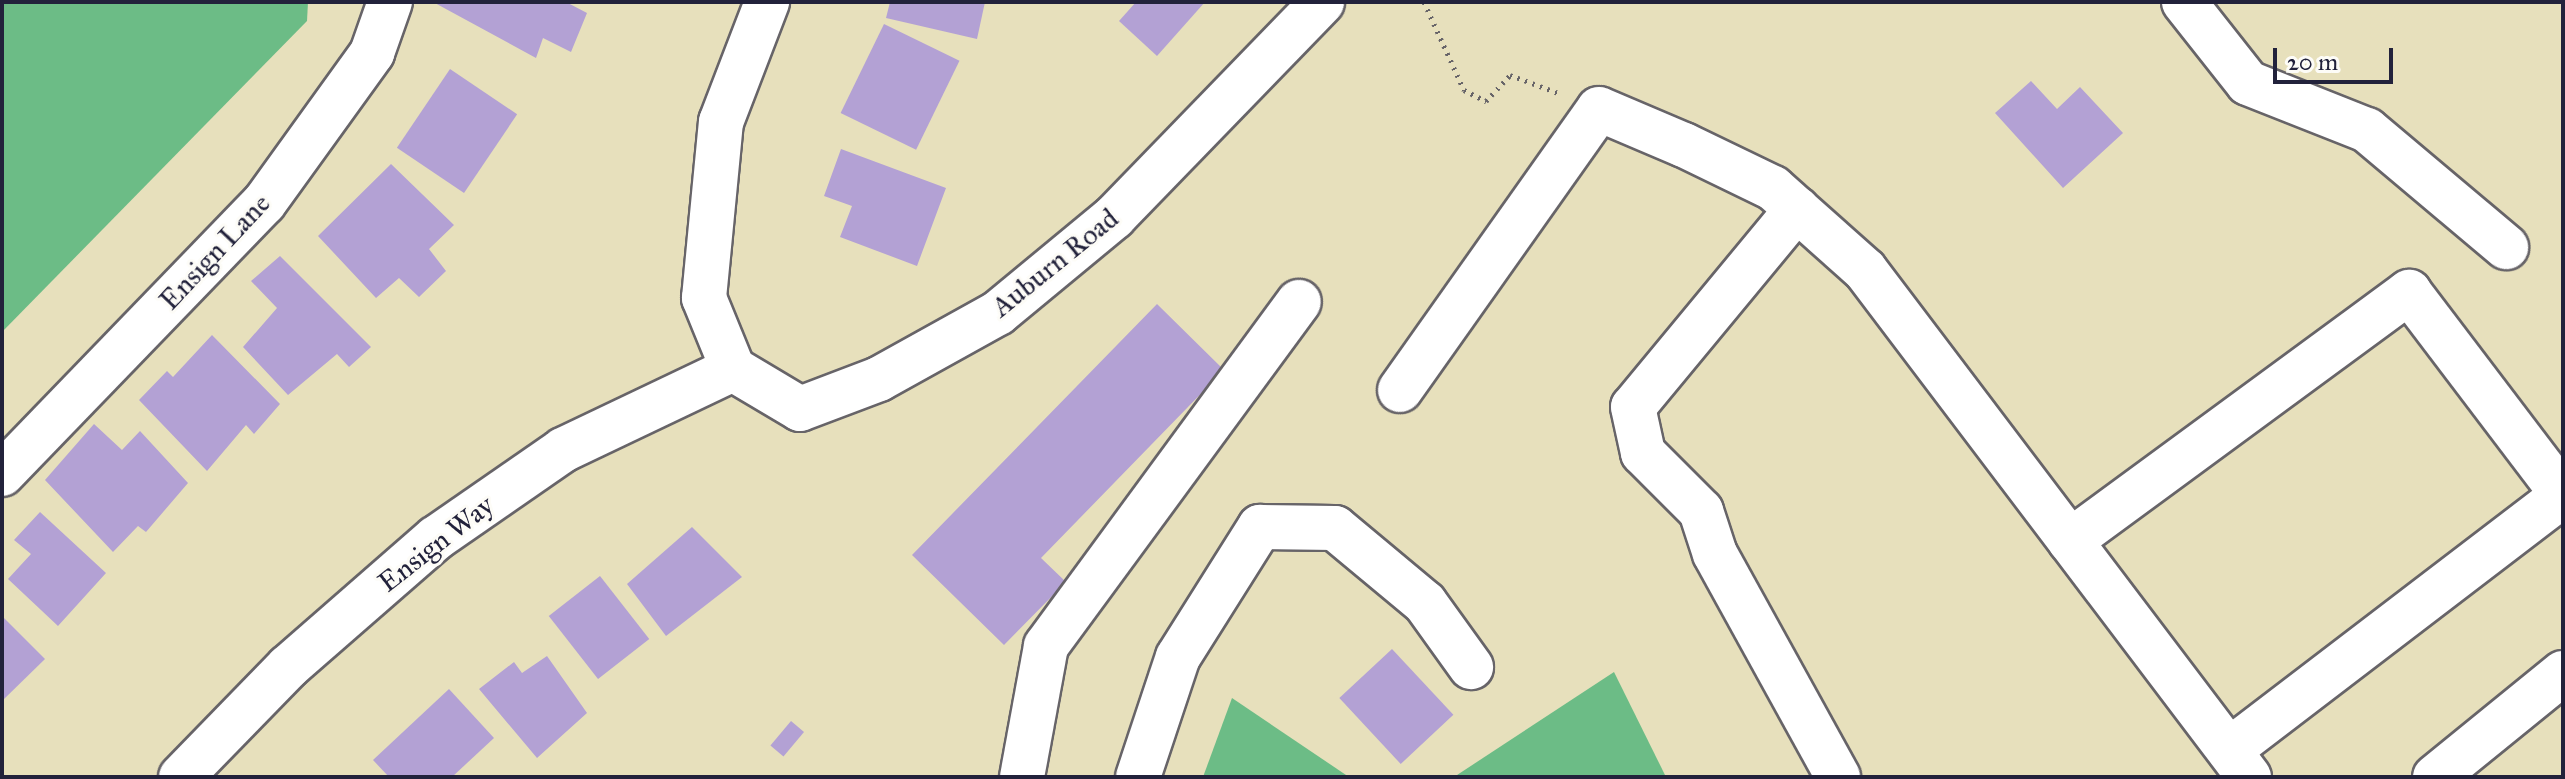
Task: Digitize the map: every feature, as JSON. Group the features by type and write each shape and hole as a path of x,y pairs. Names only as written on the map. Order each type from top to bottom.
{"street":[{"name":"Ensign Lane","path":"2,474 264,203 372,53 390,2"},
{"path":"733,369 704,298 721,122 767,2"},
{"name":"Auburn Road","path":"733,369 800,409 879,379 998,313 1114,217 1322,2"},
{"path":"2184,2 2248,83 2367,130 2506,247"},
{"path":"1400,390 1599,109 1773,188 1865,270 2070,541 2239,764 2563,495 2409,292 2070,541"},
{"path":"1797,209 1633,407 1643,453 1701,511 1715,554 1838,777"},
{"path":"1022,777 1046,646 1299,302"},
{"name":"Ensign Way","path":"181,777 288,667 436,538 563,450 733,369"},
{"path":"1138,777 1178,657 1260,527 1335,528 1425,603 1471,667"},
{"path":"2435,777 2563,673"}],"path":[{"path":"1424,2 1464,90 1486,101 1510,75 1599,109"}],"green space":[{"path":"2,2 308,2 307,21 2,332"},
{"path":"1614,672 1666,777 1454,777"},
{"path":"1232,698 1349,777 1203,777"}],"building":[{"path":"433,2 566,2 587,13 571,52 543,38 536,58"},
{"path":"890,2 985,2 977,39 886,18"},
{"path":"1136,2 1205,2 1157,56 1119,21"},
{"path":"884,24 959,61 916,150 841,113"},
{"path":"450,69 517,114 464,193 397,148"},
{"path":"2031,81 2057,109 2080,87 2123,133 2063,188 1995,113"},
{"path":"841,149 946,188 917,266 840,237 852,206 824,196"},
{"path":"391,164 454,225 429,249 446,271 419,297 399,278 376,298 318,236"},
{"path":"280,256 371,347 349,367 337,354 288,395 243,347 277,308 251,281"},
{"path":"1157,304 1224,370 1041,558 1066,582 1004,645 912,555"},
{"path":"212,335 280,404 254,434 246,425 207,471 139,400 167,371 173,377"},
{"path":"94,424 122,450 140,431 188,483 146,532 138,526 113,552 45,480"},
{"path":"40,512 106,573 58,626 8,579 31,554 14,540"},
{"path":"692,527 742,577 666,636 627,584"},
{"path":"600,576 649,639 598,679 549,616"},
{"path":"2,616 45,659 2,701"},
{"path":"1392,649 1453,715 1401,764 1339,698"},
{"path":"547,656 587,713 537,758 479,689 514,662 522,673"},
{"path":"449,689 494,738 452,777 389,777 373,760"},
{"path":"791,721 804,732 783,756 770,746"}]}
